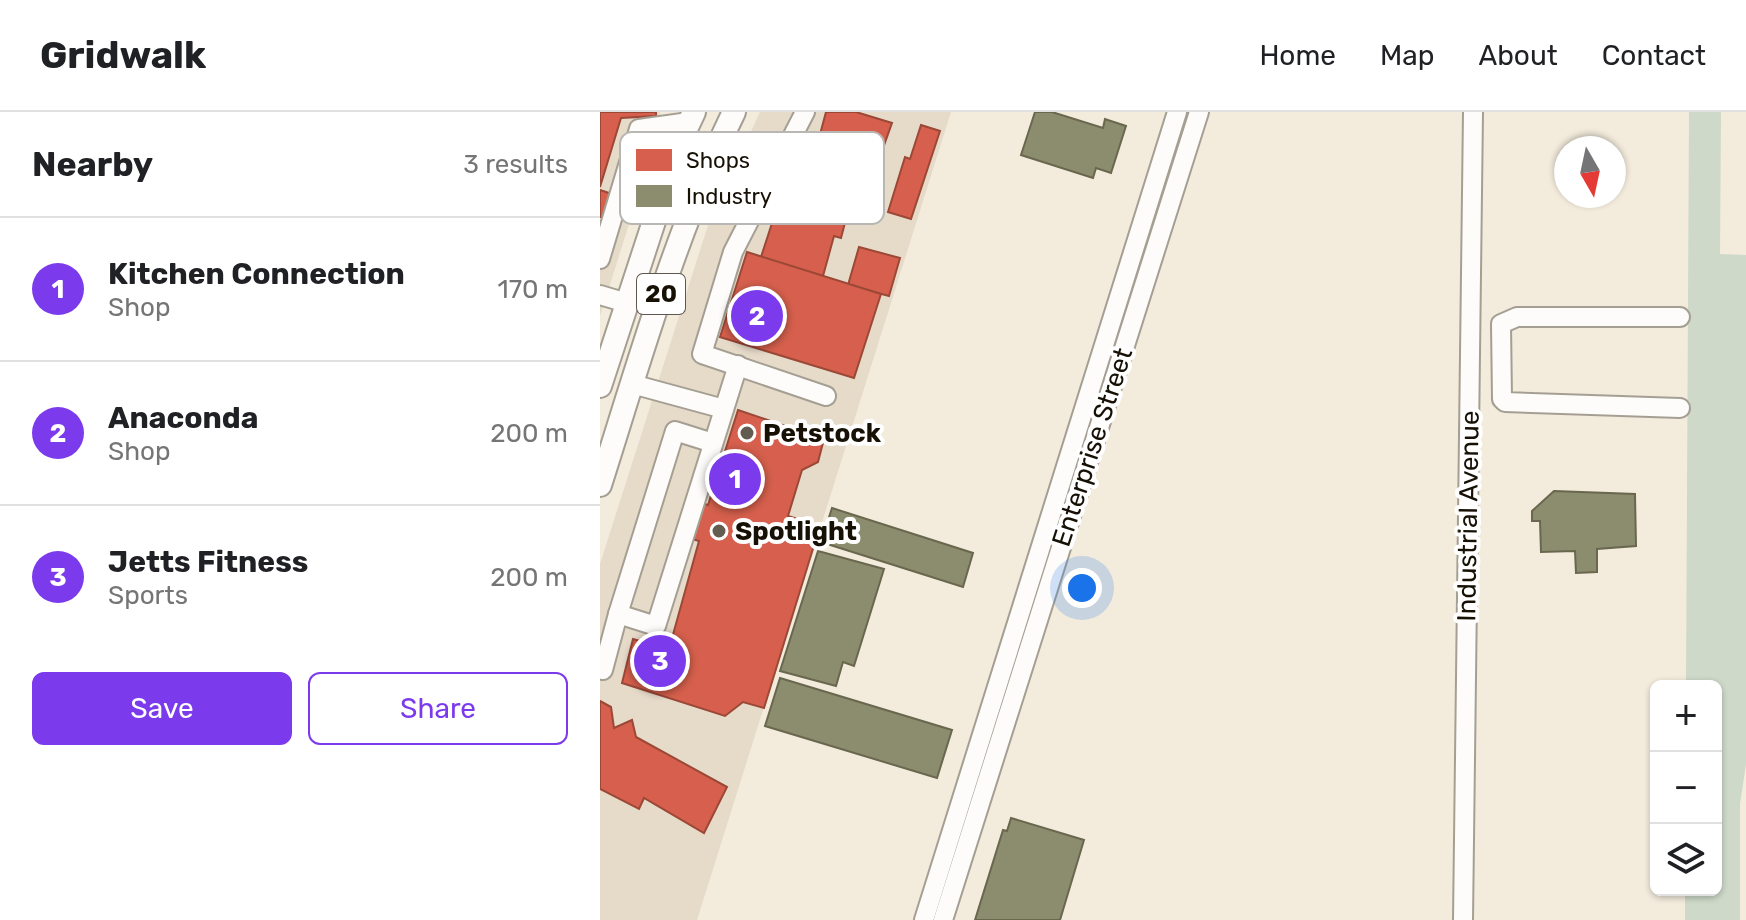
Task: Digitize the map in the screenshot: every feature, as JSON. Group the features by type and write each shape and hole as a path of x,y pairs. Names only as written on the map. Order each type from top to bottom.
{"main road":[{"name":"20","path":"724,132 734,112"},
{"name":"20","path":"600,386 606,346 627,303 653,224"},
{"name":"20","path":"600,485 670,262 685,224"}],"street":[{"path":"795,132 805,112"},
{"name":"Enterprise Street","path":"924,920 1177,112"},
{"name":"Enterprise Street","path":"943,920 1199,112"},
{"name":"Industrial Avenue","path":"1463,920 1473,112"},
{"path":"638,132 644,126 691,117"},
{"path":"600,259 620,192"},
{"path":"747,224 733,252 702,354 826,396"},
{"path":"600,295 627,303"},
{"path":"1471,323 1501,324 1517,317 1680,317"},
{"path":"1501,324 1502,399 1509,404 1680,408"},
{"path":"618,614 656,626 738,365"},
{"path":"632,384 724,409"},
{"path":"1470,394 1502,394"},
{"path":"603,670 675,431 713,443"}],"shaded area":[{"path":"600,112 660,112 658,132 620,132 620,224 629,224 600,316"},
{"path":"760,112 951,112 697,920 600,920 600,564 708,224 884,224 884,132 751,132"}],"green space":[{"path":"1689,112 1721,112 1720,254 1746,255 1746,764 1740,804 1740,920 1685,920 1685,896 1722,896 1722,680 1686,680"}],"building: Shops":[{"path":"600,112 656,112 656,116 621,118 600,187"},
{"path":"826,112 856,112 892,123 884,145 884,132 821,132"},
{"path":"921,125 940,131 911,219 888,212 905,157 910,159"},
{"path":"600,190 612,194 605,217 600,217"},
{"path":"772,224 845,224 841,238 834,236 823,276 761,257"},
{"path":"859,247 900,258 889,296 848,285"},
{"path":"747,252 881,294 854,378 720,337"},
{"path":"738,410 824,439 818,462 802,470 788,516 820,526 764,708 743,702 725,716 622,683 633,639 669,649 699,541 688,538 699,502 708,505"},
{"path":"600,701 611,707 614,728 632,720 636,737 727,787 704,833 644,798 639,809 600,789"}],"building: Industry":[{"path":"1035,112 1052,112 1103,128 1105,119 1126,126 1111,173 1096,168 1093,178 1021,155"},
{"path":"1554,491 1635,494 1636,546 1597,549 1597,572 1576,573 1575,551 1541,552 1540,521 1532,521 1532,511"},
{"path":"832,508 973,553 963,587 821,542"},
{"path":"818,551 884,569 854,666 843,662 836,686 780,671"},
{"path":"780,678 952,730 937,778 765,726"},
{"path":"1011,818 1084,840 1060,920 975,920 1003,830 1007,831"}],"place":[{"name":"Anaconda","path":"757,316"},
{"name":"Petstock","path":"747,433"},
{"name":"Kitchen Connection","path":"735,479"},
{"name":"Spotlight","path":"719,531"},
{"name":"Jetts Fitness","path":"660,661"}]}
